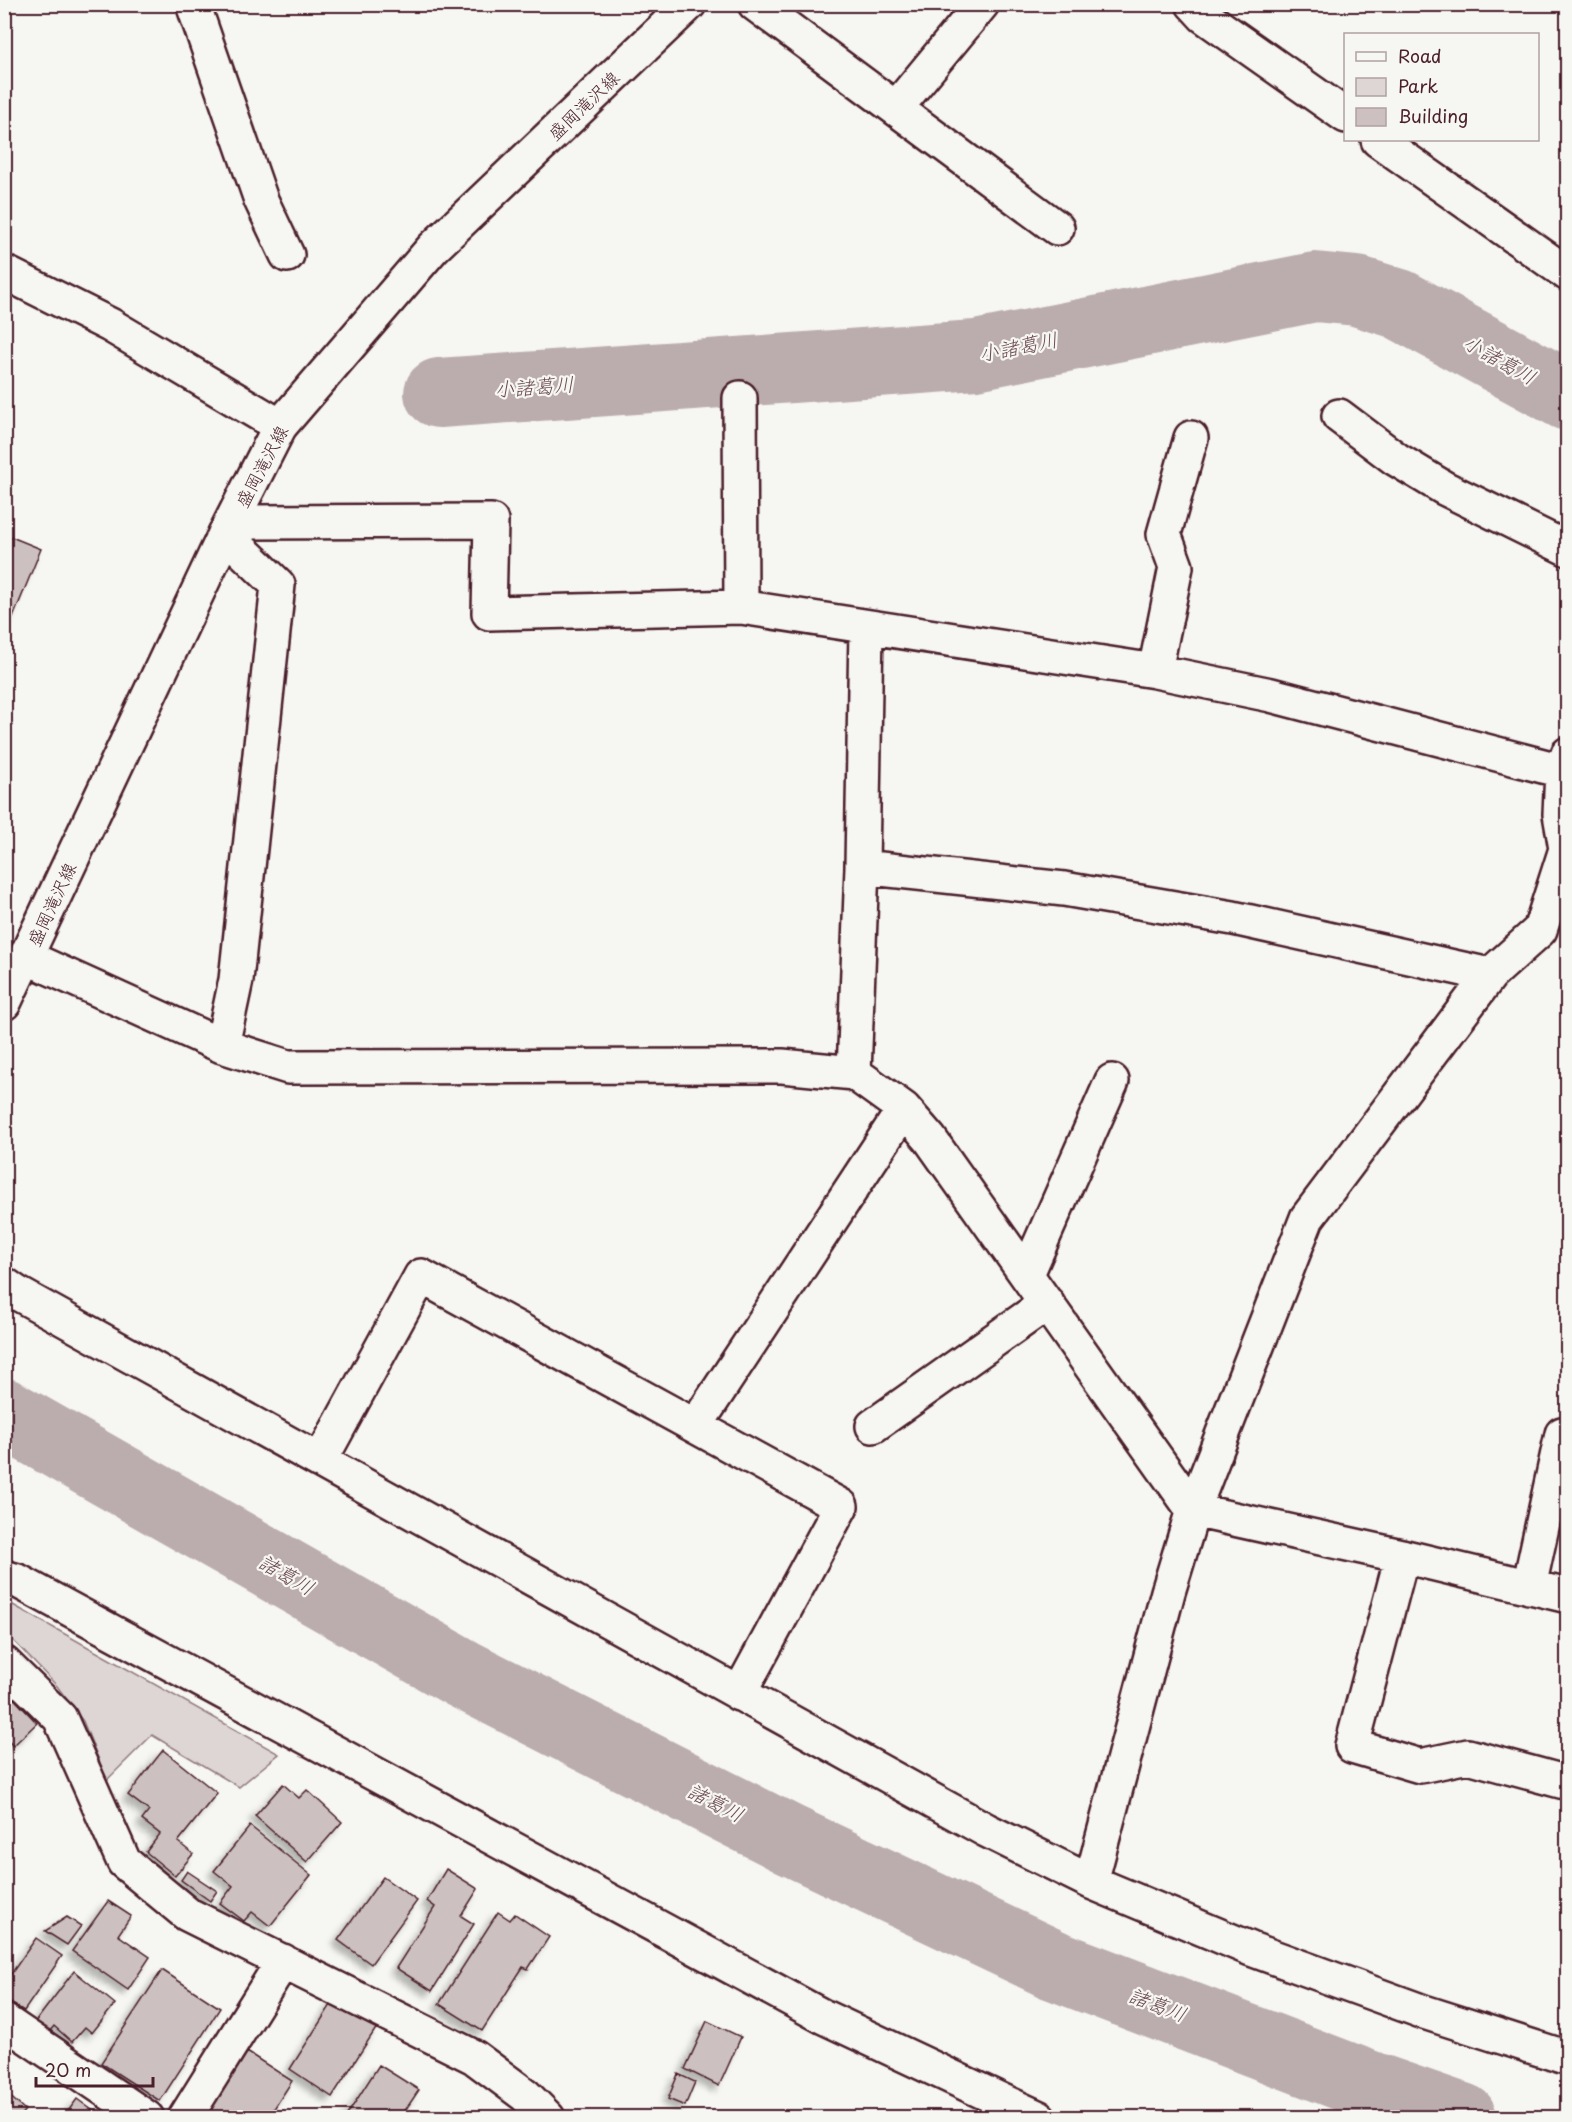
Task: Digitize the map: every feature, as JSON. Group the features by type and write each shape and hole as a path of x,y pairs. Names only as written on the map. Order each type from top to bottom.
{"street":[{"path":"193,4 261,200 286,255"},
{"name":"盛岡滝沢線","path":"4,1003 229,528 280,426 433,248 689,4"},
{"path":"756,4 1057,228"},
{"path":"896,108 982,4"},
{"path":"1205,8 1344,114"},
{"path":"1379,141 1568,274"},
{"path":"4,273 110,325 280,426"},
{"path":"740,398 741,607"},
{"path":"1339,416 1396,459 1443,488 1568,549"},
{"path":"1155,671 1176,567 1164,534 1191,438"},
{"path":"229,528 491,521 489,613 741,607 1155,671 1271,695 1565,763 1560,814 1566,849 1540,930 1490,975 1307,1218 1193,1510 1168,1592 1090,1882"},
{"path":"222,1046 236,980 278,585 229,528"},
{"path":"854,1073 862,867 866,627"},
{"path":"862,867 1064,889 1210,914 1490,975"},
{"path":"26,957 222,1046 288,1067 782,1066 854,1073 904,1109 930,1139 1193,1510 1402,1556 1568,1596"},
{"path":"1027,1274 1112,1081"},
{"path":"696,1425 904,1109"},
{"path":"320,1461 421,1276 696,1425 841,1506 739,1694"},
{"path":"4,1284 739,1694 986,1830 1090,1882 1262,1953 1424,2012 1568,2058"},
{"path":"873,1426 1047,1303"},
{"path":"1529,1587 1562,1434"},
{"path":"1402,1556 1352,1746 1420,1766 1468,1756 1568,1784"},
{"path":"4,1577 39,1593 824,2017 1039,2118"},
{"path":"4,1663 60,1718 124,1862 187,1914 474,2057 525,2095 548,2118"},
{"path":"185,2118 283,1961"},
{"path":"4,2021 147,2118"}],"green space":[{"path":"5,1601 279,1754 239,1787 152,1735 107,1780 83,1721 57,1686 5,1632"}],"building":[{"path":"4,534 41,549 10,625 4,623"},
{"path":"4,1688 37,1723 13,1746 4,1736"},
{"path":"163,1750 217,1793 178,1842 193,1854 175,1876 146,1852 160,1834 142,1820 149,1811 128,1795"},
{"path":"283,1784 299,1798 307,1790 342,1822 307,1862 255,1816"},
{"path":"250,1826 311,1875 270,1926 252,1912 244,1921 220,1903 233,1886 214,1871"},
{"path":"446,1869 478,1889 461,1916 474,1924 432,1991 396,1968 435,1907 427,1901"},
{"path":"187,1871 217,1891 210,1901 181,1880"},
{"path":"383,1877 417,1901 371,1964 338,1940"},
{"path":"108,1901 131,1916 118,1935 150,1957 128,1990 72,1951"},
{"path":"498,1912 510,1920 515,1914 549,1937 528,1969 523,1967 482,2031 439,2004"},
{"path":"67,1917 81,1926 67,1945 45,1931"},
{"path":"36,1938 62,1956 24,2011 4,1999 4,1974 9,1977"},
{"path":"162,1970 220,2008 160,2101 101,2063"},
{"path":"74,1971 115,2004 92,2033 85,2027 72,2042 54,2026 49,2032 36,2021"},
{"path":"334,2000 377,2027 332,2097 290,2069"},
{"path":"707,2021 741,2037 719,2086 685,2069"},
{"path":"247,2052 292,2081 268,2118 205,2118"},
{"path":"379,2065 419,2090 400,2118 345,2118"},
{"path":"678,2074 695,2082 685,2106 668,2099"},
{"path":"4,2091 25,2110 18,2118 4,2118"},
{"path":"77,2099 103,2118 63,2118"}],"waterway":[{"name":"小諸葛川","path":"439,393 976,355 1315,287 1357,291 1399,304 1568,396"},
{"name":"諸葛川","path":"4,1413 463,1674 790,1840 1054,1965 1370,2086 1462,2118"}]}
